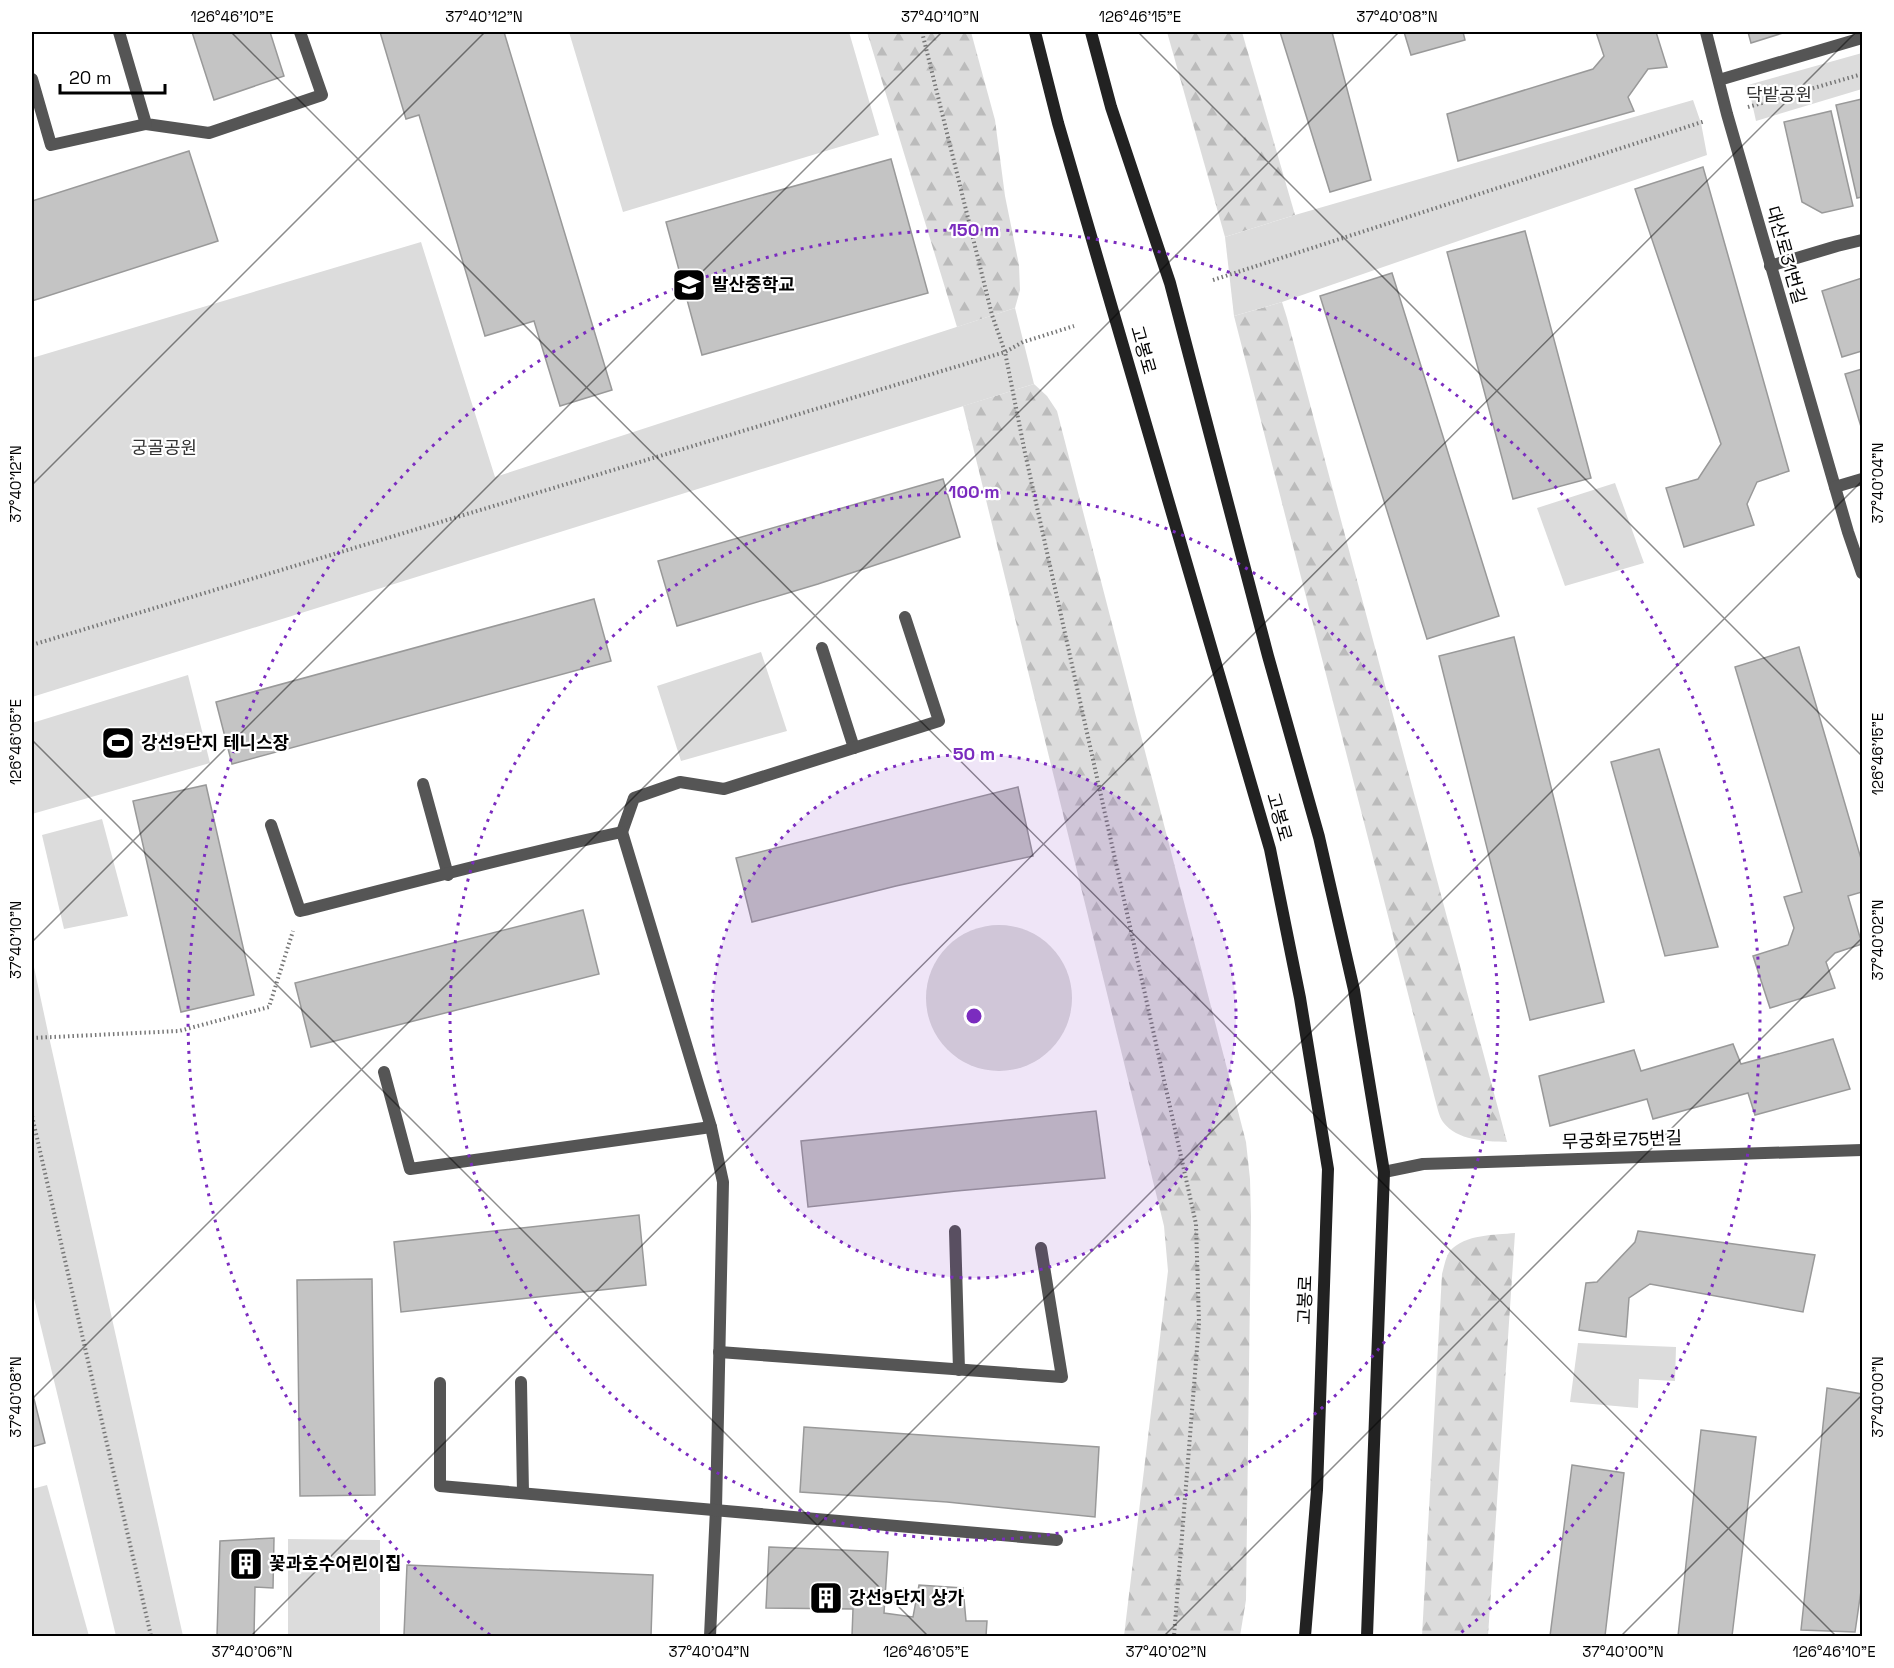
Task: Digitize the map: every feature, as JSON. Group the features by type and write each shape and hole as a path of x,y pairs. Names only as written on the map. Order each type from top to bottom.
{"main road":[{"name":"고봉로","path":"1035,32 1061,134 1270,849 1300,998 1328,1169 1317,1490 1305,1636"},
{"name":"고봉로","path":"1090,32 1112,107 1170,283 1268,656 1319,837 1354,990 1384,1172 1367,1636"}],"street":[{"path":"119,32 146,123"},
{"path":"32,79 51,145 146,123 209,133 322,95 300,32"},
{"name":"대산로31번길","path":"1706,32 1726,114 1770,266 1848,532 1863,573"},
{"path":"1719,80 1863,38"},
{"path":"1770,266 1863,240"},
{"path":"1835,487 1863,479"},
{"path":"710,1636 716,1509 723,1182 711,1127 622,832 634,798 680,782 724,789 939,721 905,617"},
{"path":"822,648 854,748"},
{"path":"423,784 448,875"},
{"path":"271,825 300,910 622,832"},
{"path":"384,1072 410,1169 711,1127"},
{"name":"무궁화로75번길","path":"1384,1172 1423,1164 1863,1150"},
{"path":"955,1231 959,1370"},
{"path":"719,1352 1062,1377 1041,1248"},
{"path":"521,1382 523,1493"},
{"path":"440,1383 440,1486 1057,1540"}],"path":[{"path":"922,32 992,315 1005,352 1196,1224 1199,1323 1174,1636"},
{"path":"1745,108 1863,74"},
{"path":"1213,280 1709,120"},
{"path":"32,645 1005,352 1023,342 1074,326"},
{"path":"32,1038 179,1031 268,1007 300,910"},
{"path":"32,1116 151,1636"}],"green space":[{"path":"569,32 849,32 879,135 623,212"},
{"path":"867,32 971,32 995,120 1005,196 1019,265 1020,290 1015,308 957,327"},
{"path":"1167,32 1242,32 1295,215 1225,237"},
{"name":"닥밭공원","path":"1862,53 1862,89 1756,121 1748,85"},
{"path":"1693,100 1701,123 1707,155 1282,302 1234,316 1225,237"},
{"name":"궁골공원","path":"421,242 495,477 1015,308 1034,384 32,697 32,358"},
{"path":"1282,302 1507,1142 1472,1139 1456,1133 1443,1122 1437,1108 1234,316"},
{"path":"1034,384 1047,396 1057,411 1246,1142 1251,1217 1246,1600 1240,1636 1124,1636 1168,1271 1164,1226 963,406"},
{"path":"1615,483 1644,563 1565,586 1537,508"},
{"path":"761,652 787,731 681,761 657,686"},
{"name":"강선9단지 테니스장","path":"188,675 210,763 32,814 32,723"},
{"path":"102,819 128,916 64,929 42,835"},
{"path":"999,925 1027,931 1051,946 1066,970 1072,998 1066,1026 1051,1050 1027,1065 999,1071 971,1065 947,1050 932,1026 926,998 932,970 947,946 971,931"},
{"path":"32,958 183,1636 116,1636 32,1290"},
{"path":"1515,1233 1488,1636 1422,1636 1442,1274 1449,1253 1456,1245 1481,1236"},
{"path":"1578,1343 1676,1347 1675,1381 1639,1379 1638,1408 1570,1402"},
{"path":"47,1485 89,1636 32,1636 32,1489"},
{"path":"288,1539 380,1540 380,1636 288,1636"}],"building":[{"path":"192,32 270,32 284,76 214,100"},
{"path":"380,32 504,32 612,390 560,406 534,321 485,336 419,115 406,119"},
{"path":"1280,32 1332,32 1371,180 1330,192"},
{"path":"1404,32 1463,32 1465,40 1411,55"},
{"path":"1596,32 1656,32 1667,67 1648,69 1628,97 1634,111 1458,161 1447,114 1593,69 1604,56"},
{"path":"1748,32 1786,32 1751,43"},
{"path":"1862,99 1862,197 1857,198 1836,105"},
{"path":"1831,111 1853,206 1822,213 1802,202 1784,122"},
{"path":"189,151 218,241 32,301 32,201"},
{"path":"891,159 928,293 702,355 666,222"},
{"path":"1703,167 1789,471 1757,482 1747,504 1754,525 1684,547 1666,488 1698,479 1721,444 1635,189"},
{"path":"1525,231 1591,478 1513,499 1447,252"},
{"path":"1392,273 1499,616 1427,639 1320,296"},
{"path":"1862,278 1862,351 1842,357 1822,291"},
{"path":"1862,369 1862,430 1845,374"},
{"path":"943,479 960,537 818,584 677,626 658,561"},
{"path":"594,599 611,661 232,764 216,702"},
{"path":"1514,637 1604,1002 1530,1020 1439,656"},
{"path":"1799,647 1862,862 1862,892 1848,896 1862,944 1835,953 1826,962 1835,988 1770,1008 1753,956 1788,945 1794,928 1784,897 1802,892 1735,667"},
{"path":"1659,749 1718,947 1665,956 1611,762"},
{"path":"206,785 254,995 181,1012 133,801"},
{"path":"1018,787 1033,856 896,886 752,922 736,858"},
{"path":"583,910 599,974 311,1047 295,983"},
{"path":"1833,1039 1850,1089 1755,1115 1748,1093 1653,1119 1647,1099 1550,1126 1539,1076 1634,1050 1641,1071 1733,1044 1741,1064"},
{"path":"1096,1111 1105,1178 808,1207 801,1141"},
{"path":"639,1215 646,1285 401,1312 394,1242"},
{"path":"1638,1231 1815,1255 1803,1312 1650,1284 1629,1298 1626,1337 1579,1330 1586,1283 1597,1282 1635,1242"},
{"path":"372,1279 375,1495 300,1496 297,1280"},
{"path":"1827,1388 1862,1394 1862,1584 1855,1632 1801,1630"},
{"path":"32,1391 45,1443 32,1447"},
{"path":"804,1427 1099,1447 1095,1517 947,1502 800,1492"},
{"path":"1701,1430 1756,1437 1732,1636 1678,1636"},
{"path":"1572,1465 1624,1473 1605,1636 1550,1636"},
{"name":"꽃과호수어린이집","path":"274,1538 273,1588 255,1587 254,1636 217,1636 220,1541"},
{"name":"강선9단지 상가","path":"769,1547 888,1552 884,1613 913,1617 919,1585 963,1588 966,1621 987,1621 986,1636 852,1636 853,1609 766,1608"},
{"path":"407,1565 653,1575 651,1636 404,1635"}],"place":[{"name":"발산중학교","path":"689,285"},
{"name":"강선9단지 테니스장","path":"118,743"},
{"name":"꽃과호수어린이집","path":"246,1564"},
{"name":"강선9단지 상가","path":"826,1598"}]}
